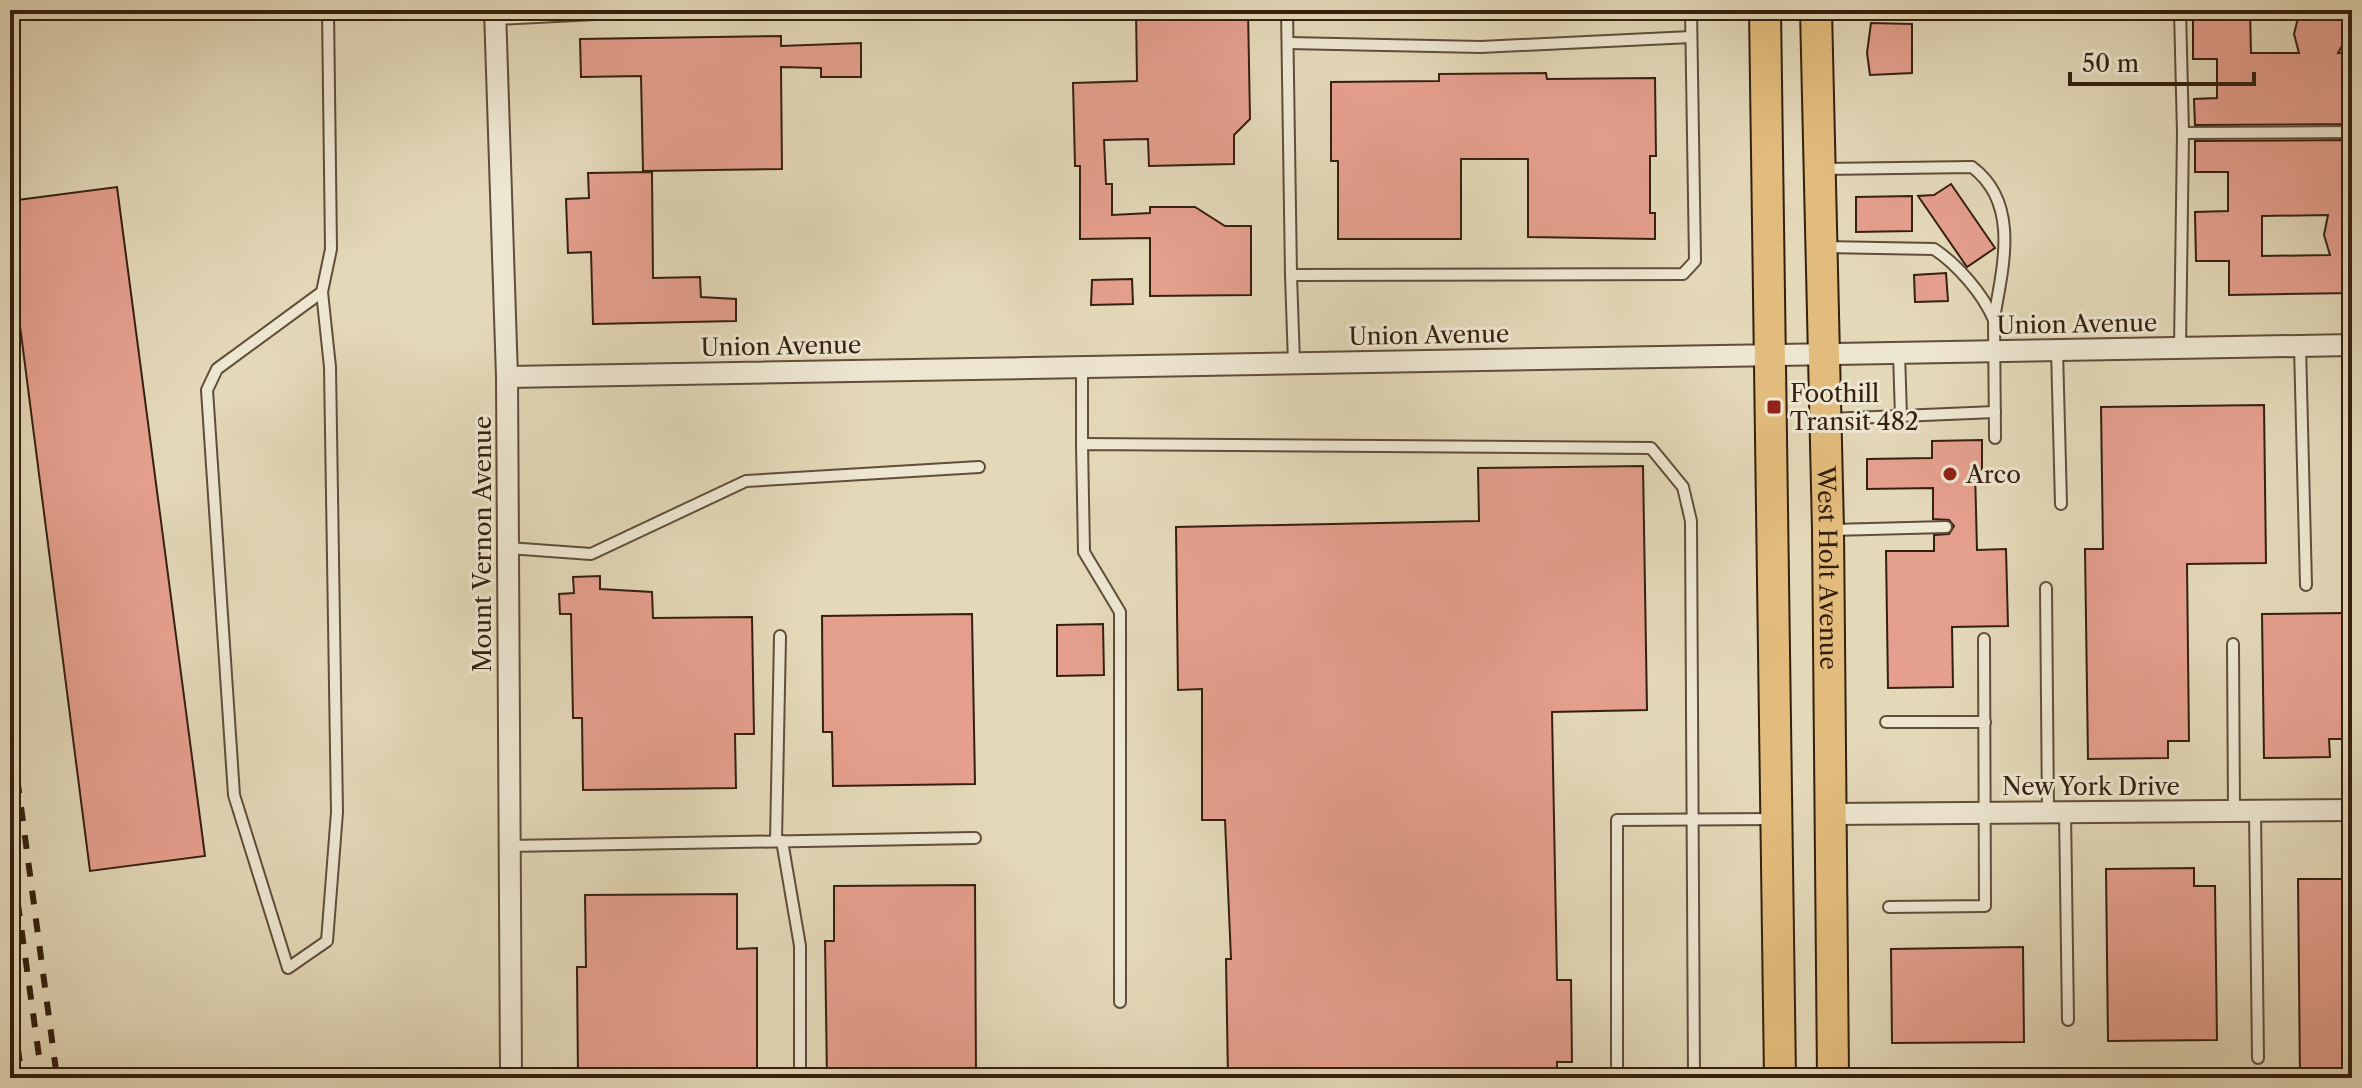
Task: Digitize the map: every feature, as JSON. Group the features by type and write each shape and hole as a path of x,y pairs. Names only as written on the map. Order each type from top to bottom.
{"main road":[{"path":"1765,10 1780,1078"},
{"name":"West Holt Avenue","path":"1816,10 1828,530 1833,1078"}],"street":[{"name":"Mount Vernon Avenue","path":"495,15 507,377 511,1078"},
{"name":"Union Avenue","path":"507,377 2352,345"},
{"name":"New York Drive","path":"1830,814 2352,810"}],"lane":[{"path":"322,292 217,369 207,390 234,795 288,968 327,941 337,812 330,367 322,292 331,249 328,10"},
{"path":"495,15 673,10"},
{"path":"1287,10 1294,363"},
{"path":"1291,275 1683,274 1695,261 1691,10"},
{"path":"2180,10 2183,133 2180,348"},
{"path":"1288,43 1481,47 1691,37"},
{"path":"2183,133 2352,132"},
{"path":"1818,169 1972,167 1986,178 2000,197 2005,228 2003,267 1994,320 1995,438"},
{"path":"1822,247 1934,249 1987,304 1994,320"},
{"path":"2300,346 2306,585"},
{"path":"2057,350 2061,504"},
{"path":"1899,353 1901,417"},
{"path":"1082,367 1084,552 1120,612 1120,1002"},
{"path":"1826,419 1995,412"},
{"path":"1082,444 1651,448 1683,487 1691,521 1694,1078"},
{"path":"508,548 591,554 746,481 979,467"},
{"path":"1828,530 1946,527"},
{"path":"2046,588 2068,1020"},
{"path":"780,636 779,841 800,946 800,1077"},
{"path":"1889,907 1985,906 1984,639"},
{"path":"2233,644 2258,1058"},
{"path":"1886,722 1985,722"},
{"path":"1617,1078 1617,820 1776,819"},
{"path":"509,846 975,838"}],"building":[{"path":"1136,10 1248,10 1250,119 1234,135 1234,164 1149,166 1148,139 1104,140 1106,184 1112,184 1112,215 1150,213 1150,207 1195,207 1225,226 1251,226 1251,295 1150,296 1150,238 1080,239 1080,166 1075,166 1073,83 1137,81"},
{"path":"2193,10 2250,10 2251,53 2299,53 2294,34 2300,10 2352,10 2352,27 2338,53 2352,52 2352,124 2195,125 2194,99 2217,98 2217,59 2193,59"},
{"path":"1871,23 1912,24 1912,73 1870,75 1867,53"},
{"path":"781,36 781,46 861,43 861,77 821,77 821,68 781,67 782,169 643,171 641,76 581,77 580,39"},
{"path":"1546,73 1547,79 1655,78 1656,156 1650,156 1650,213 1655,213 1655,239 1528,237 1528,159 1461,159 1461,239 1338,239 1338,161 1331,161 1331,82 1439,81 1439,74"},
{"path":"2352,140 2352,293 2229,295 2229,261 2196,261 2195,212 2228,211 2228,172 2195,172 2195,141","holes":["2328,215 2324,235 2330,255 2262,256 2262,216"]},
{"path":"652,172 653,278 700,277 701,297 736,299 736,321 593,324 591,252 568,253 566,199 589,198 588,173"},
{"path":"1951,184 1995,248 1967,267 1918,196 1934,195"},
{"path":"117,187 205,856 90,871 10,248 10,201"},
{"path":"1912,196 1912,231 1856,232 1856,197"},
{"path":"1946,273 1948,301 1915,302 1914,275"},
{"path":"1132,279 1133,304 1091,305 1092,280"},
{"path":"2264,405 2266,563 2187,564 2189,741 2168,741 2168,758 2088,759 2085,549 2103,549 2101,407"},
{"path":"1982,440 1982,470 1975,470 1977,550 2006,549 2008,626 1952,627 1953,687 1888,688 1886,551 1934,551 1934,535 1949,534 1954,526 1949,520 1933,519 1933,488 1867,489 1867,459 1932,458 1932,441"},
{"path":"1643,466 1647,710 1552,712 1557,980 1571,980 1572,1062 1557,1062 1557,1078 1228,1078 1226,959 1231,959 1225,820 1202,820 1202,689 1178,690 1176,527 1479,521 1478,468"},
{"path":"600,576 600,589 652,592 653,618 752,617 754,734 735,734 736,788 583,790 582,718 573,718 571,614 560,614 559,594 574,593 573,577"},
{"path":"2352,613 2352,739 2329,739 2330,757 2264,758 2262,614"},
{"path":"972,614 975,784 833,786 832,732 823,732 822,616"},
{"path":"1103,624 1104,675 1057,676 1057,625"},
{"path":"2194,868 2194,886 2215,886 2217,1040 2108,1041 2106,869"},
{"path":"2298,879 2352,879 2352,1078 2300,1078"},
{"path":"975,885 976,1078 827,1078 825,941 834,941 834,886"},
{"path":"737,894 737,949 757,948 757,1078 578,1078 577,967 586,967 585,895"},
{"path":"2023,947 2024,1042 1892,1043 1891,949"}],"railway":[{"path":"10,724 57,1078"},
{"path":"10,847 42,1078"},
{"path":"10,992 22,1078"}],"place":[{"name":"Foothill Transit 482","path":"1774,407"},
{"name":"Arco","path":"1950,474"}]}
